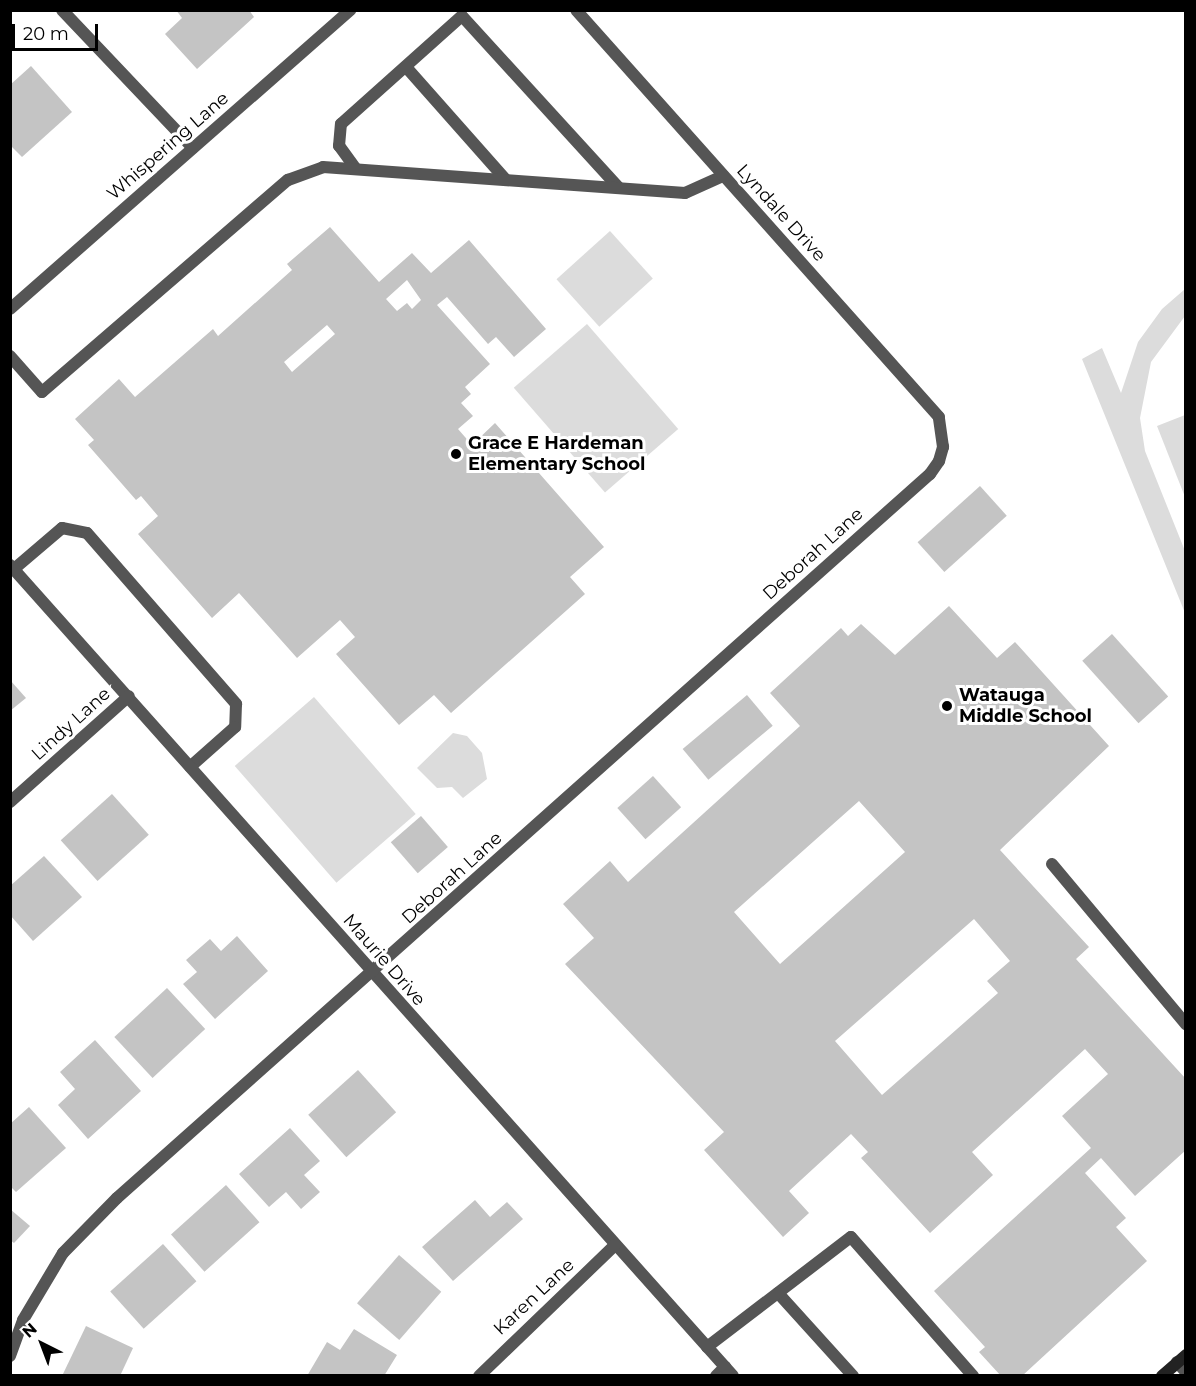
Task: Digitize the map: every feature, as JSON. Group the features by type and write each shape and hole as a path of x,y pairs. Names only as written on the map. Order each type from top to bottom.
{"main road":[{"path":"1162,1376 1183,1363"}],"street":[{"path":"62,10 193,148"},
{"name":"Whispering Lane","path":"10,309 350,10"},
{"name":"Lyndale Drive","path":"576,10 939,417 943,447"},
{"path":"356,169 339,146 341,124 462,16 618,187"},
{"path":"406,66 505,179"},
{"path":"10,356 42,392 288,180 323,167 558,182 685,193 723,176"},
{"name":"Deborah Lane","path":"10,1356 23,1320 63,1253 117,1198 930,474 943,447"},
{"path":"12,567 62,528 87,533 236,704 235,727 190,767"},
{"name":"Maurie Drive","path":"12,567 129,696 371,974 707,1347 724,1373"},
{"name":"Lindy Lane","path":"10,802 129,696"},
{"path":"1052,864 1185,1024"},
{"path":"707,1347 851,1237 973,1376"},
{"name":"Karen Lane","path":"479,1376 615,1245"},
{"path":"778,1293 853,1376"}],"shaded area":[{"path":"610,231 653,279 599,327 556,279"},
{"path":"1185,289 1185,316 1151,362 1140,418 1145,451 1185,551 1185,613 1082,359 1102,348 1121,393 1138,342 1162,309"},
{"path":"587,324 678,429 605,493 514,388"},
{"path":"1185,415 1185,497 1157,426"},
{"path":"314,697 416,814 336,883 235,766"},
{"path":"453,733 467,736 482,753 487,779 463,798 452,787 437,788 417,768"}],"building":[{"path":"176,10 249,10 254,17 197,69 165,34 182,18"},
{"path":"31,66 72,112 22,157 10,145 10,85"},
{"path":"330,227 379,282 412,253 431,273 469,240 546,329 514,357 496,337 488,344 447,297 437,305 490,364 465,387 471,394 461,403 473,416 458,429 472,445 495,423 604,547 570,577 585,594 451,713 434,695 399,725 336,654 355,637 340,620 297,658 239,593 212,618 138,534 158,516 141,496 136,500 88,445 94,440 75,419 119,379 135,397 213,329 218,336 292,270 287,264","holes":["407,280 421,300 412,309 407,303 397,311 386,299","327,325 335,334 292,372 284,362"]},
{"path":"980,486 1007,516 944,572 918,542"},
{"path":"949,606 997,658 1015,642 1109,746 1000,850 1089,947 1076,959 1186,1079 1186,1150 1135,1196 1101,1158 1085,1173 1126,1218 1116,1227 1147,1261 1022,1376 1001,1376 979,1352 985,1347 934,1291 1091,1148 1062,1116 1108,1074 1085,1049 972,1152 993,1175 930,1233 861,1158 868,1152 851,1134 789,1191 809,1213 783,1237 704,1150 724,1132 565,964 594,938 563,904 610,861 628,882 800,726 770,693 841,628 848,636 861,624 895,655","holes":["859,801 905,852 780,964 734,912","974,919 1010,961 987,981 998,993 882,1095 835,1041"]},
{"path":"1112,634 1168,696 1138,723 1082,661"},
{"path":"10,680 26,698 10,711"},
{"path":"747,695 773,726 708,780 683,749"},
{"path":"653,776 681,807 645,839 617,808"},
{"path":"112,794 149,835 98,881 61,840"},
{"path":"421,816 448,847 418,873 391,842"},
{"path":"44,856 82,897 33,941 10,915 10,886"},
{"path":"237,936 268,971 215,1019 183,984 197,972 186,960 210,939 221,951"},
{"path":"167,988 205,1029 153,1078 114,1037"},
{"path":"95,1040 141,1091 88,1139 58,1105 75,1089 60,1072"},
{"path":"358,1070 396,1112 346,1157 308,1115"},
{"path":"29,1107 66,1148 16,1192 10,1186 10,1124"},
{"path":"290,1128 320,1161 304,1175 320,1192 301,1209 286,1192 269,1207 239,1174"},
{"path":"226,1185 259,1222 204,1272 171,1235"},
{"path":"475,1200 490,1217 507,1202 523,1219 453,1281 422,1247"},
{"path":"10,1209 30,1226 14,1243 10,1240"},
{"path":"163,1244 196,1281 144,1329 110,1292"},
{"path":"399,1255 441,1292 399,1340 357,1303"},
{"path":"86,1326 133,1348 120,1376 62,1376"},
{"path":"354,1329 397,1355 384,1376 307,1376 327,1342 340,1350"}],"place":[{"name":"Grace E Hardeman Elementary School","path":"456,454"},
{"name":"Watauga Middle School","path":"947,706"}]}
